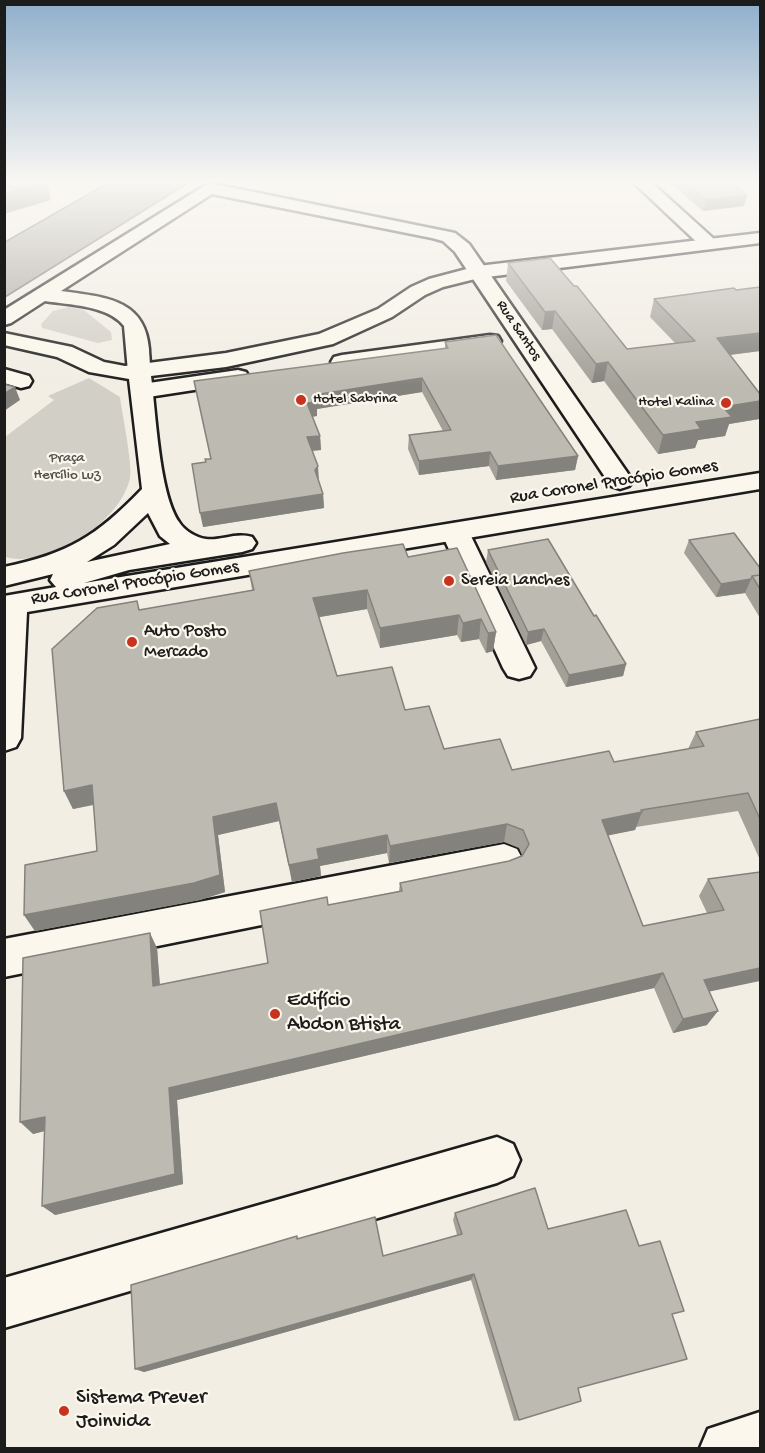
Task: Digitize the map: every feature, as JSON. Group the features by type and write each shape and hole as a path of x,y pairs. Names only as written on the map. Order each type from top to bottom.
{"main road":[{"name":"Rua Santos","path":"43,295 112,251"},
{"name":"Rua Santos","path":"462,251 620,481"},
{"path":"141,382 226,360 326,339 385,313 418,291 436,283 478,272 654,251"},
{"path":"4,320 43,295 109,308 123,313 132,321 155,490 163,517 170,530 180,538 207,549"},
{"path":"320,365 522,336"},
{"path":"4,339 64,352 141,382 261,374"},
{"name":"Rua Coronel Procópio Gomes","path":"7,595 90,569 760,459"},
{"name":"Rua Coronel Procópio Gomes","path":"7,595 454,532 760,481"},
{"path":"4,738 7,595 52,566 96,547 124,524 155,490"},
{"path":"454,532 519,668"},
{"path":"4,958 504,860"},
{"path":"4,1303 497,1160"},
{"path":"727,1449 760,1439"}],"green space":[{"path":"69,307 84,310 111,332 112,340 98,343 42,328 41,324 53,311"},
{"name":"Praça Hercílio Luz","path":"89,378 120,397 131,472 124,495 113,511 98,525 80,539 61,549 41,556 22,559 5,557 5,437 54,400 48,396"}],"shaded area":[{"path":"5,251 79,251 5,297"}],"building":[{"path":"550,258 574,286 577,286 627,349 695,341 654,299 734,288 736,290 760,287 760,333 717,338 760,394 760,401 723,407 732,417 696,422 701,429 663,435 608,362 596,364 555,311 545,312 508,263"},
{"path":"496,335 578,456 498,466 490,452 419,461 409,435 451,430 422,378 314,395 316,402 307,403 320,436 307,437 318,466 315,470 323,494 200,513 192,464 211,459 194,381 448,348 445,342"},
{"path":"4,384 15,387 4,394"},
{"path":"734,533 760,568 760,575 752,576 751,579 721,584 689,540"},
{"path":"548,539 626,664 569,675 544,629 528,632 488,550"},
{"path":"403,544 408,557 457,548 496,632 488,633 481,619 463,623 459,615 380,628 367,590 313,598 337,676 392,667 405,710 429,706 444,749 500,739 512,770 609,751 614,762 704,746 696,732 760,719 760,819 748,793 641,810 642,812 602,820 643,926 724,910 708,879 760,872 760,968 704,980 718,1011 683,1019 663,973 169,1088 175,1174 42,1206 45,1117 20,1122 23,958 150,933 153,986 268,963 260,911 327,897 328,905 402,891 400,883 509,861 522,856 529,844 523,830 507,824 390,846 387,835 317,849 319,859 289,865 276,803 213,817 220,875 194,883 24,915 25,865 97,851 92,785 64,791 52,649 97,608 137,601 139,610 254,590 249,571"},
{"path":"760,575 760,589 752,576"},
{"path":"535,1188 548,1229 626,1210 639,1246 660,1241 684,1311 672,1314 687,1359 578,1388 581,1401 519,1420 474,1274 135,1369 131,1285 297,1236 297,1239 375,1217 383,1256 462,1234 455,1213"}],"place":[{"name":"Hotel Sabrina","path":"301,400"},
{"name":"Hotel Kalina","path":"726,403"},
{"name":"Sereia Lanches","path":"449,581"},
{"name":"Auto Posto Mercado","path":"132,642"},
{"name":"Edifício Abdon Btista","path":"275,1014"},
{"name":"Sistema Prever Joinvida","path":"64,1411"}]}
